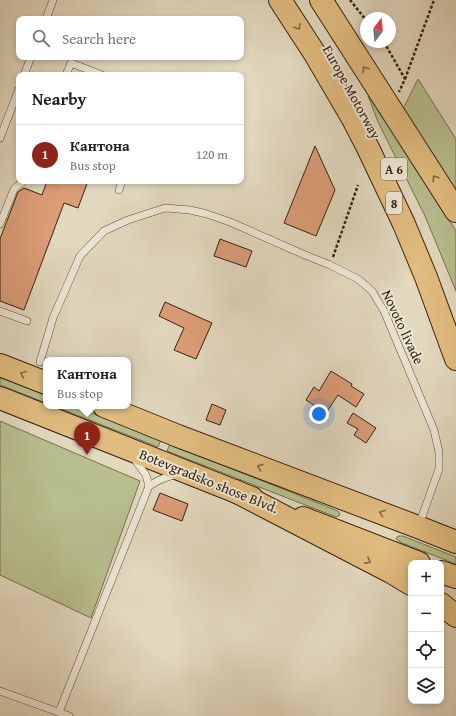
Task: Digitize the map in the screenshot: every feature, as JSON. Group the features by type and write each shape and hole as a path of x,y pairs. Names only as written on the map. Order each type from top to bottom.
{"main road":[{"name":"8","path":"280,0 315,54 353,119 378,168 404,224 426,277 456,359"},
{"name":"Europe Motorway","path":"296,0 342,72 389,159 410,204 456,321"},
{"name":"Europe Motorway","path":"321,0 456,211"},
{"path":"0,365 43,382"},
{"name":"Botevgradsko shose Blvd.","path":"0,398 411,560"},
{"path":"112,409 456,542"},
{"path":"235,491 408,582"},
{"path":"444,573 456,577"},
{"path":"444,606 456,616"}],"lane":[{"path":"47,16 53,0"},
{"path":"25,72 30,60"},
{"path":"67,72 71,63 94,72"},
{"path":"0,138 16,97"},
{"path":"0,224 14,190 21,184"},
{"path":"119,190 121,184"},
{"name":"Novoto livade","path":"40,362 53,318 80,256 104,231 128,220 165,208 205,213 230,222 330,265 358,279 372,291 384,311 434,430 439,452 439,469 418,527"},
{"path":"0,311 27,321"},
{"path":"117,444 134,458 146,475 149,486"},
{"path":"60,712 149,486 157,480 172,476 194,474"},
{"path":"0,691 69,716"}],"path":[{"path":"350,0 360,12"},
{"path":"399,92 434,0"},
{"path":"387,48 405,79"},
{"path":"330,265 358,185"}],"green space":[{"path":"418,79 456,139 456,193 403,109"},
{"path":"368,96 405,149 456,231 456,291 425,216 378,122"},
{"path":"0,377 43,394 43,402 0,385"},
{"path":"62,409 82,409 161,440 158,447"},
{"path":"0,421 140,481 91,618 0,575"},
{"path":"170,444 338,511 340,514 336,517 167,451"},
{"path":"398,536 403,536 456,557 456,564 402,543 396,539"}],"building":[{"path":"315,146 335,190 316,236 284,223"},
{"path":"46,184 87,184 78,208 64,203 24,310 0,301 0,239 18,192 24,188 42,195"},
{"path":"220,239 252,251 246,267 214,256"},
{"path":"165,302 212,323 196,359 174,350 184,328 159,316"},
{"path":"331,371 352,384 351,386 364,394 356,407 338,395 326,413 306,400 314,387 319,391"},
{"path":"212,404 226,410 220,425 206,420"},
{"path":"353,413 376,428 366,443 354,435 358,429 347,423"},
{"path":"160,493 188,504 182,521 153,510"}],"place":[{"name":"Кантона","path":"87,455"}]}
